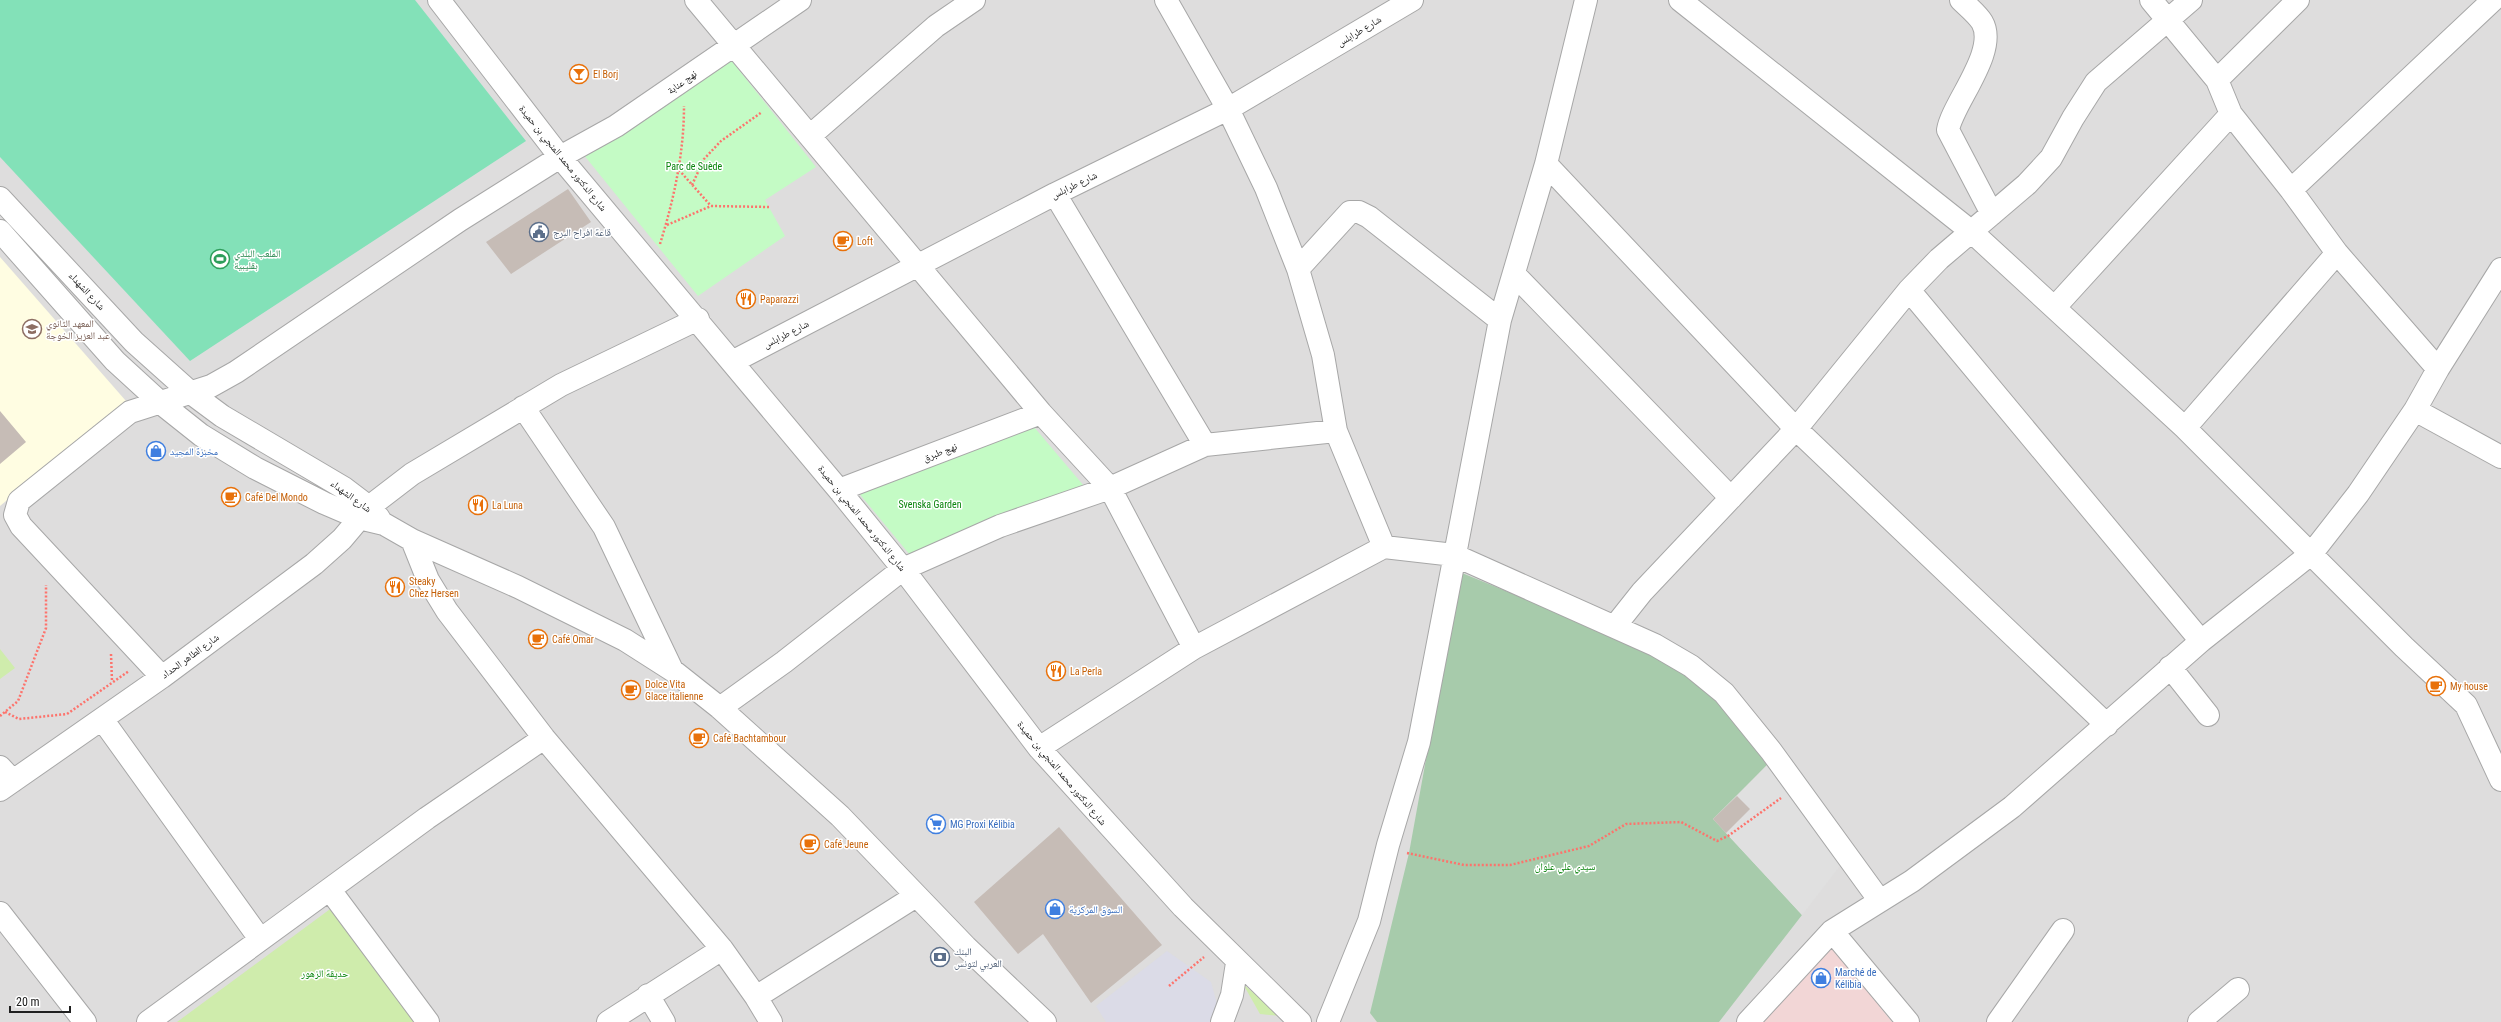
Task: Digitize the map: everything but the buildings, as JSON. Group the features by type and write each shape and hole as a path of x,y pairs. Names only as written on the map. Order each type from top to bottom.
{"street":[{"name":"شارع الدكتور محمد المنجي بن حميدة","path":"439,0 560,156 840,490 903,569 1039,748 1112,831 1237,963 1300,1022"},
{"path":"696,0 811,135 1040,413 1110,488 1194,648"},
{"name":"نهج عنابة","path":"46,552 21,526 15,516 19,501 130,412 162,404 211,386 236,372 460,220 560,156 616,126 672,90 733,45 800,0"},
{"path":"811,135 936,26 974,0"},
{"path":"1166,0 1228,109 1266,188 1298,269 1323,355 1336,431 1384,547"},
{"name":"شارع طرابلس","path":"732,362 1055,194 1228,109 1412,0"},
{"path":"1328,1022 1369,921 1388,845 1419,742 1500,320 1546,164 1586,0"},
{"path":"1961,0 1982,22 1985,30 1984,46 1975,74 1950,119 1948,130 1992,214"},
{"path":"2151,0 2217,80 2231,114 2291,190 2337,253 2438,369"},
{"path":"1615,626 1642,592 1796,429 1909,290 2027,184 2051,158 2073,118 2096,82 2191,0"},
{"path":"2217,80 2298,0"},
{"path":"2291,190 2493,0"},
{"path":"1691,3 1972,232 2055,306 2185,428 2312,553 2404,647 2466,705 2501,780"},
{"path":"2055,306 2231,114"},
{"path":"1546,164 1796,429 2106,725"},
{"path":"1055,194 1205,445"},
{"name":"شارع الشهداء","path":"0,198 134,342 191,393 222,416 344,488 364,513"},
{"path":"1298,269 1350,212 1359,212 1374,221 1500,320"},
{"name":"شارع الشهداء","path":"0,231 115,361 162,404 201,435 255,468 364,513 412,540 518,588 625,640 672,670 720,708 840,816 966,947 1042,1021"},
{"path":"2185,428 2337,253"},
{"path":"1748,1022 1832,931 1912,881 2012,808 2201,641 2312,553 2358,494 2415,410 2438,369 2501,269"},
{"path":"1514,274 1731,498"},
{"path":"1909,290 2201,641"},
{"name":"شارع الطاهر الحداد","path":"4,779 102,719 162,677 314,564 342,539 364,513 412,474 561,385 698,319"},
{"path":"523,407 604,527 672,670"},
{"path":"2415,410 2501,457"},
{"name":"نهج طبرق","path":"840,490 1040,413"},
{"path":"720,708 784,662 903,569 1000,526 1110,488 1205,445 1336,431"},
{"path":"412,540 428,580 447,611 544,738 722,949 756,997 771,1022"},
{"path":"1039,748 1194,648 1384,547 1454,555 1615,626 1655,645 1691,666 1724,693 1797,787 1880,901"},
{"path":"46,552 162,677"},
{"path":"2170,668 2208,715"},
{"path":"102,719 260,939"},
{"path":"148,1022 428,818 544,738"},
{"path":"330,890 428,1022"},
{"path":"756,997 916,896"},
{"path":"2,920 85,1022"},
{"path":"1998,1022 2063,930"},
{"path":"1832,931 1908,1022"},
{"path":"608,1022 722,949"},
{"path":"1222,1022 1232,995 1237,963"},
{"path":"1308,1022 1348,972"},
{"path":"2199,1022 2238,989"},
{"path":"648,995 664,1022"}],"path":[{"path":"647,259 659,249 679,170 684,129 684,105 672,90"},
{"path":"692,185 704,159 721,141 781,100"},
{"path":"679,170 711,206"},
{"path":"666,226 711,206 769,207"},
{"path":"0,716 18,701 46,628 46,552"},
{"path":"6,712 19,719 67,714 112,681 147,660"},
{"path":"1388,845 1409,853 1464,865 1510,865 1589,846 1626,824 1681,822 1717,841 1728,836 1797,787"},
{"path":"1169,986 1220,944"}],"shaded area":[{"path":"0,0 2501,0 2501,1022 0,1022"},
{"name":"المعهد الثانوي عبد العزيز الخوجة","path":"0,257 126,401 0,506"},
{"path":"1771,761 1842,863 1802,915 1726,833 1750,810 1737,796"},
{"name":"Marché de Kélibia","path":"1823,935 1892,1022 1745,1022"},
{"path":"1167,951 1211,982 1217,1004 1210,1022 1106,1022 1096,1006"}],"green space":[{"name":"الملعب البلدي بقليبية","path":"0,0 415,0 526,141 190,361 0,157"},
{"name":"Parc de Suède","path":"723,50 816,167 765,200 785,236 698,296 579,149"},
{"name":"Svenska Garden","path":"1023,414 1084,486 915,561 853,486"},
{"name":"سيدي علي علوان","path":"1462,573 1680,662 1714,692 1771,761 1713,819 1802,915 1719,1022 1377,1022 1370,1013 1409,853 1450,627"},
{"path":"0,649 15,668 0,679"},
{"name":"حديقة الزهور","path":"337,904 416,1022 177,1022"},
{"path":"1243,984 1281,1016 1260,1014"}],"place":[{"name":"El Borj","path":"579,74"},
{"name":"قاعة افراح البرج","path":"539,232"},
{"name":"Loft","path":"843,241"},
{"name":"الملعب البلدي بقليبية","path":"220,259"},
{"name":"Paparazzi","path":"746,299"},
{"name":"المعهد الثانوي عبد العزيز الخوجة","path":"32,329"},
{"name":"مخبزة المجيد","path":"156,451"},
{"name":"Café Del Mondo","path":"231,497"},
{"name":"La Luna","path":"478,505"},
{"name":"Steaky Chez Hersen","path":"395,587"},
{"name":"Café Omar","path":"538,639"},
{"name":"La Perla","path":"1056,671"},
{"name":"My house","path":"2436,686"},
{"name":"Dolce Vita Glace italienne","path":"631,690"},
{"name":"Café Bachtambour","path":"699,738"},
{"name":"MG Proxi Kélibia","path":"936,824"},
{"name":"Café Jeune","path":"810,844"},
{"name":"السوق المركزية","path":"1055,909"},
{"name":"البنك العربي لتونس","path":"940,957"},
{"name":"Marché de Kélibia","path":"1821,978"}]}
